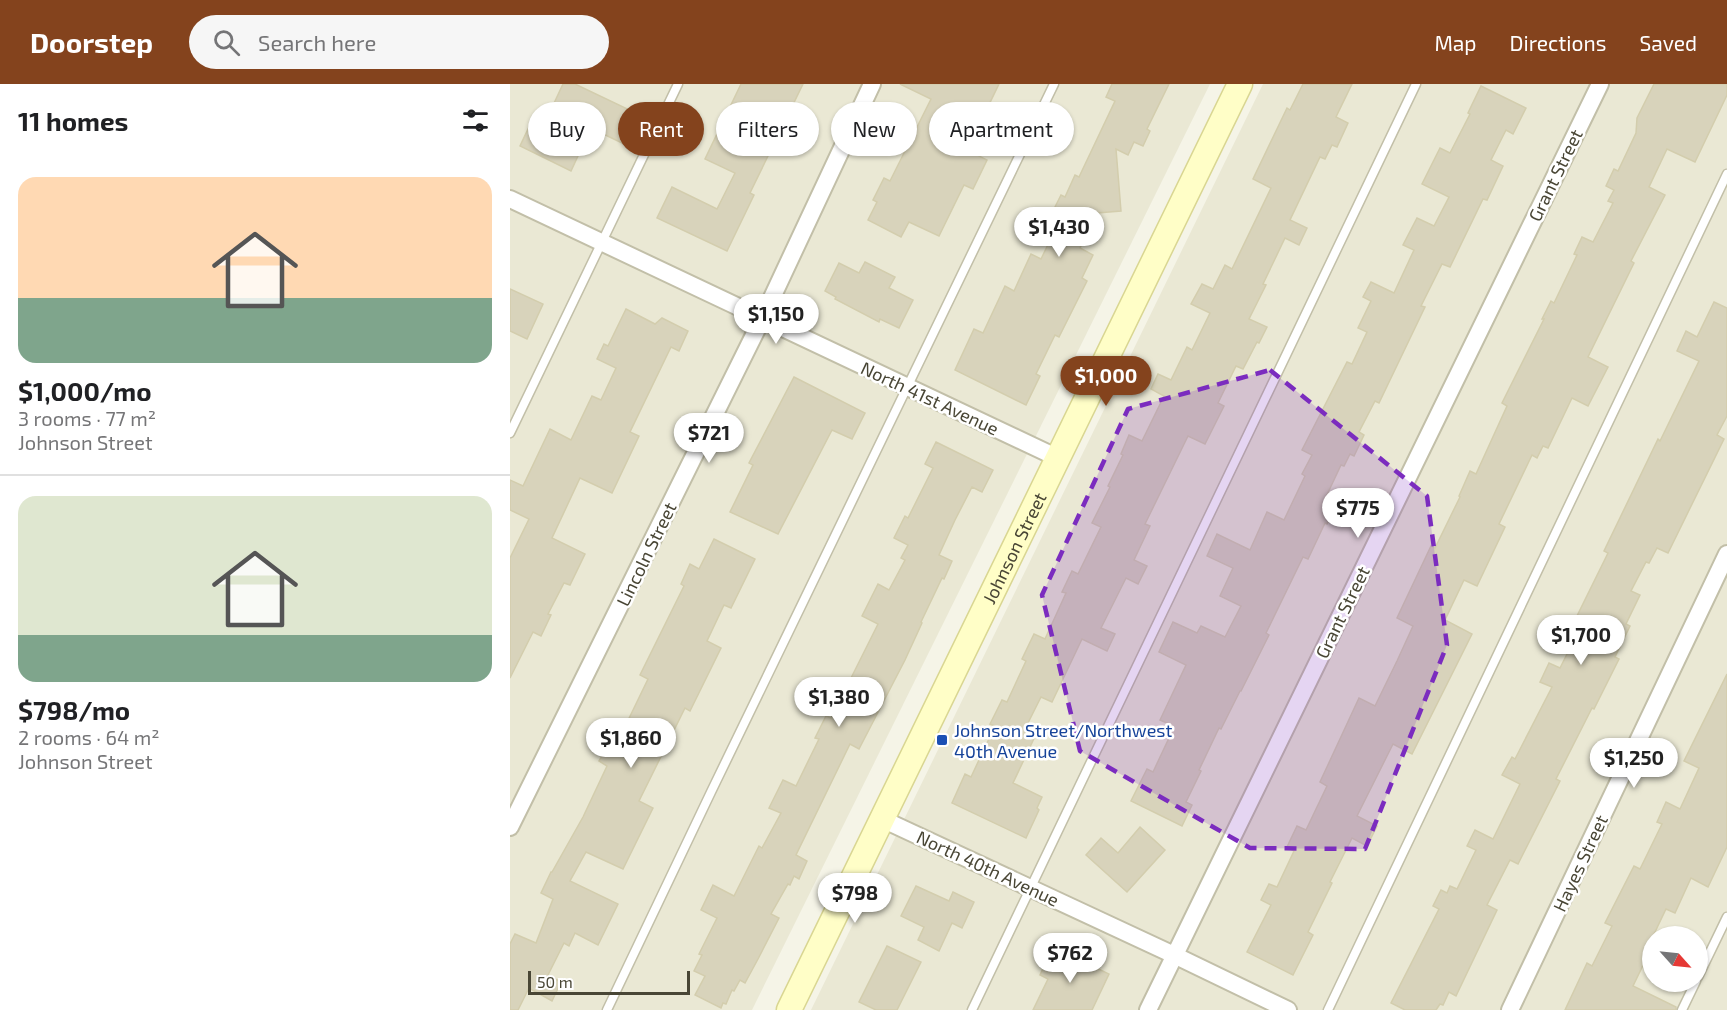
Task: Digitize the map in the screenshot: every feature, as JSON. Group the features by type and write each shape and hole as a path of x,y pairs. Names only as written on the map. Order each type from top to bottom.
{"street":[{"name":"Lincoln Street","path":"510,827 762,319 872,84"},
{"name":"Johnson Street","path":"789,1010 1240,84"},
{"name":"Grant Street","path":"1148,1010 1599,84"},
{"name":"North 41st Avenue","path":"510,199 1058,458"},
{"name":"Hayes Street","path":"1510,1010 1727,554"},
{"name":"North 40th Avenue","path":"882,819 1287,1010"}],"lane":[{"path":"510,433 678,84"},
{"path":"608,1010 1054,84"},
{"path":"972,1010 1416,84"},
{"path":"1328,1010 1727,174"},
{"path":"1708,956 1727,917"},
{"path":"1682,1010 1691,992"}],"highlighted area":[{"path":"1270,370 1427,496 1447,645 1365,849 1250,848 1080,751 1042,595 1128,409"}],"shaded area":[{"path":"510,84 1210,84 752,1010 510,1010"},
{"path":"1263,84 1727,84 1727,1010 811,1010"}],"building":[{"path":"563,84 575,84 618,104 618,141 606,135 606,102 555,102"},
{"path":"741,84 803,84 794,102 732,102"},
{"path":"900,84 999,84 990,102 930,102 931,99"},
{"path":"1112,84 1169,84 1147,129 1150,131 1143,146 1134,142 1128,155 1116,149 1121,211 1097,213 1080,248 1093,255 1082,278 1087,281 1059,337 1055,335 1036,374 1040,376 1026,405 955,370 974,329 983,333 1005,286 1014,291 1031,254 1041,259 1057,226 1048,221 1061,195 1065,197 1075,175 1079,177 1115,101 1106,97"},
{"path":"1303,84 1352,84 1336,117 1348,123 1337,147 1332,145 1325,159 1320,157 1290,220 1307,228 1299,245 1285,238 1263,284 1266,285 1249,319 1267,327 1259,343 1257,342 1243,369 1236,366 1218,403 1224,406 1205,444 1188,436 1145,524 1150,526 1134,560 1147,566 1138,584 1126,578 1101,628 1115,634 1107,651 1082,639 1052,702 1041,697 1026,727 1037,732 1013,783 1042,797 1037,808 1039,810 1026,838 952,803 965,774 971,777 995,726 990,724 1002,700 1007,702 1026,661 1022,659 1034,634 1045,639 1066,593 1062,592 1072,571 1078,574 1101,527 1092,523 1110,487 1108,486 1123,455 1121,454 1129,435 1142,441 1164,396 1151,389 1158,374 1171,380 1187,347 1192,350 1210,313 1191,304 1202,284 1213,289 1225,265 1232,269 1271,188 1253,179 1287,108 1290,110"},
{"path":"1654,84 1727,84 1727,95 1695,162 1667,149 1649,187 1665,195 1631,261 1634,263 1588,357 1608,367 1588,406 1572,398 1548,448 1543,446 1537,458 1532,455 1499,524 1505,527 1477,586 1464,580 1445,620 1472,634 1412,754 1393,744 1357,816 1377,826 1367,846 1352,838 1308,932 1313,935 1293,975 1247,952 1271,905 1261,900 1269,884 1277,887 1294,851 1287,847 1297,826 1306,830 1327,786 1320,782 1359,698 1375,706 1397,661 1413,626 1397,618 1431,546 1435,548 1470,471 1476,474 1507,406 1502,403 1551,301 1554,303 1577,255 1574,254 1582,237 1593,242 1613,203 1608,201 1614,190 1606,186 1614,169 1618,171 1636,133 1637,118"},
{"path":"1481,86 1526,108 1513,134 1506,130 1491,160 1503,166 1487,200 1483,199 1450,267 1442,264 1421,306 1425,307 1379,403 1375,401 1359,432 1364,435 1354,456 1350,454 1344,466 1341,465 1325,499 1336,504 1308,559 1303,557 1266,633 1269,635 1221,729 1219,728 1186,802 1192,805 1182,826 1131,801 1147,769 1153,772 1169,738 1162,734 1167,723 1160,720 1186,665 1159,652 1173,622 1197,633 1201,626 1225,637 1241,606 1220,596 1233,568 1207,556 1217,534 1250,550 1267,512 1284,520 1305,476 1302,474 1312,455 1302,450 1347,362 1352,364 1367,332 1358,328 1371,301 1363,297 1371,282 1394,293 1414,250 1403,245 1417,218 1434,226 1449,197 1422,184 1440,148 1450,153"},
{"path":"929,103 929,156 979,156 987,160 973,189 964,185 939,236 909,222 901,237 868,220 877,202 873,200 884,178 890,181 902,156 917,156 917,127"},
{"path":"528,129 528,150 520,146"},
{"path":"716,136 716,156 768,156 750,193 754,195 727,251 657,218 672,187 717,209 735,173 705,159"},
{"path":"540,156 578,156 571,171"},
{"path":"865,262 895,277 889,288 913,300 899,328 880,319 879,322 835,299 836,297 825,291 839,263 859,273"},
{"path":"510,289 543,304 527,339 510,331"},
{"path":"1714,302 1727,308 1727,416 1717,435 1724,439 1668,553 1657,548 1649,563 1646,562 1631,591 1640,595 1626,624 1630,626 1615,657 1619,659 1556,779 1560,781 1518,864 1510,860 1487,905 1497,910 1456,996 1449,992 1443,1005 1440,1004 1436,1010 1405,1010 1391,1003 1439,909 1433,906 1441,890 1447,893 1450,886 1457,889 1476,850 1467,846 1475,830 1493,839 1520,784 1502,775 1512,757 1515,759 1552,687 1540,682 1549,663 1560,668 1582,624 1575,620 1608,553 1604,551 1699,361 1677,351 1686,331 1697,337"},
{"path":"626,309 655,324 662,318 688,331 679,351 671,347 630,432 639,436 612,493 580,478 552,538 585,554 570,585 564,583 548,614 551,615 541,636 533,632 510,678 510,558 529,519 510,510 510,480 523,486 550,429 571,440 592,396 601,400 616,368 597,359 604,344 608,346"},
{"path":"794,377 865,413 852,439 832,430 778,534 730,512 753,465 749,463"},
{"path":"936,442 993,470 982,492 972,487 955,520 939,555 952,561 944,579 942,578 905,660 859,749 850,744 796,855 807,861 799,879 794,876 771,914 779,918 745,983 740,980 734,991 732,990 726,1004 723,1003 721,1008 695,995 705,976 694,971 702,955 699,954 717,918 701,910 713,885 734,896 759,846 762,848 781,813 769,808 783,780 796,786 819,739 815,738 826,716 831,718 878,624 862,616 878,584 889,590 905,560 901,558 908,545 894,538 905,516 908,518 933,468 925,464"},
{"path":"714,539 755,559 731,608 724,605 707,641 721,648 690,711 685,708 639,801 653,808 623,869 586,852 570,881 618,904 598,945 575,933 569,946 564,943 548,975 561,982 552,1001 529,988 518,1010 510,1010 510,944 515,934 536,943 553,899 541,893 583,817 607,766 599,761 612,739 618,741 648,679 640,675 684,586 681,584 690,564 699,569"},
{"path":"1727,674 1727,847 1708,887 1691,878 1675,913 1666,909 1658,926 1642,926 1642,967 1633,986 1676,1007 1676,1010 1565,1010 1587,963 1592,966 1612,926 1605,923 1634,866 1640,869 1662,824 1657,822 1666,802 1680,809 1699,768 1684,761"},
{"path":"1140,827 1165,850 1127,892 1086,855 1101,838 1118,853"},
{"path":"916,886 949,901 953,892 974,902 962,928 952,923 939,951 918,940 924,927 901,916"},
{"path":"887,946 921,962 897,1010 876,1010 859,1002"},
{"path":"1053,947 1109,974 1092,1010 1033,1010 1048,979 1040,975"}],"place":[{"name":"Johnson Street/Northwest 40th Avenue","path":"942,740"}]}
